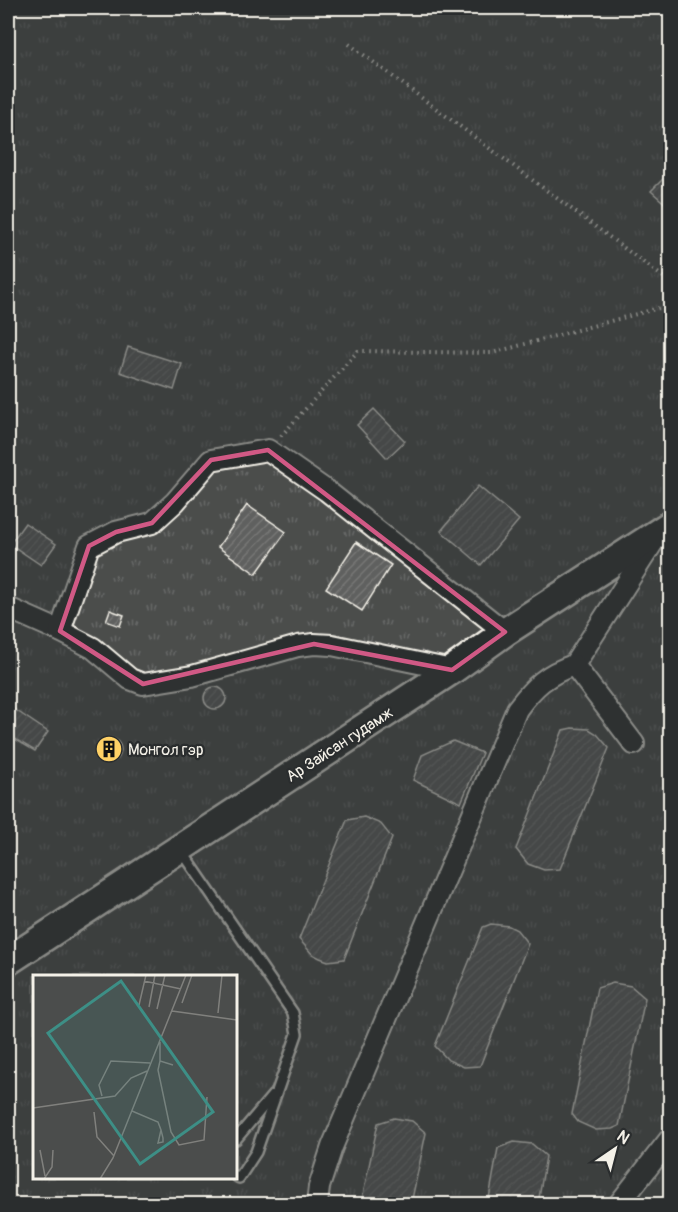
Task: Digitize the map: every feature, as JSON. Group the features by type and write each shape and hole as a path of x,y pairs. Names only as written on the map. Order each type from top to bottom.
{"street":[{"path":"60,631 89,546 116,532 153,523 175,502 210,460 268,450 327,491 505,632"},
{"path":"317,1204 319,1187 332,1147 517,709 530,691 544,680 555,672 574,665 665,528"},
{"name":"Ар Зайсан гудамж","path":"8,961 665,528"},
{"path":"8,608 93,648 130,679 143,684 192,676 298,646 314,644 452,670"},
{"path":"574,665 634,744"},
{"path":"619,1204 670,1139"}],"lane":[{"path":"179,848 293,1013 297,1034 256,1152 239,1178 237,1177"},
{"path":"237,1138 247,1123 277,1091"}],"path":[{"path":"349,44 670,282"},
{"path":"268,450 358,351 492,354 670,305"}],"highlighted area":[{"path":"268,450 505,632 452,670 314,644 143,684 60,631 89,546 116,532 152,523 211,460"}],"green space":[{"path":"8,8 670,8 670,1204 8,1204"}],"building":[{"path":"670,172 670,208 651,191"},
{"path":"128,347 182,364 174,390 120,372"},
{"path":"374,409 405,441 387,458 357,425"},
{"path":"478,486 519,520 481,565 441,531"},
{"path":"247,505 286,532 256,574 218,547"},
{"path":"25,523 56,544 41,565 10,544"},
{"path":"356,542 391,565 362,611 326,588"},
{"path":"110,610 124,615 120,626 106,621"},
{"name":"Монгол гэр","path":"215,687 223,690 226,698 223,706 215,709 207,706 204,698 207,690"},
{"path":"11,707 48,732 35,751 8,735 8,712"},
{"path":"589,729 597,734 609,748 560,869 544,870 528,864 516,849 563,730"},
{"name":"Монгол гэр","path":"109,738 118,741 121,750 118,759 109,762 100,759 97,750 100,741"},
{"path":"453,741 482,753 461,803 413,780 422,755"},
{"path":"364,817 381,824 392,838 344,959 328,961 312,954 299,939 347,820"},
{"path":"491,924 509,926 517,930 528,944 480,1066 464,1067 448,1060 435,1046 483,927"},
{"path":"613,983 631,986 645,998 619,1126 596,1130 578,1122 572,1114 597,988"},
{"path":"394,1118 412,1121 426,1133 411,1204 361,1204 378,1123"},
{"path":"514,1142 532,1144 546,1156 538,1204 488,1204 498,1148"}],"place":[{"name":"Монгол гэр","path":"109,749"}]}
